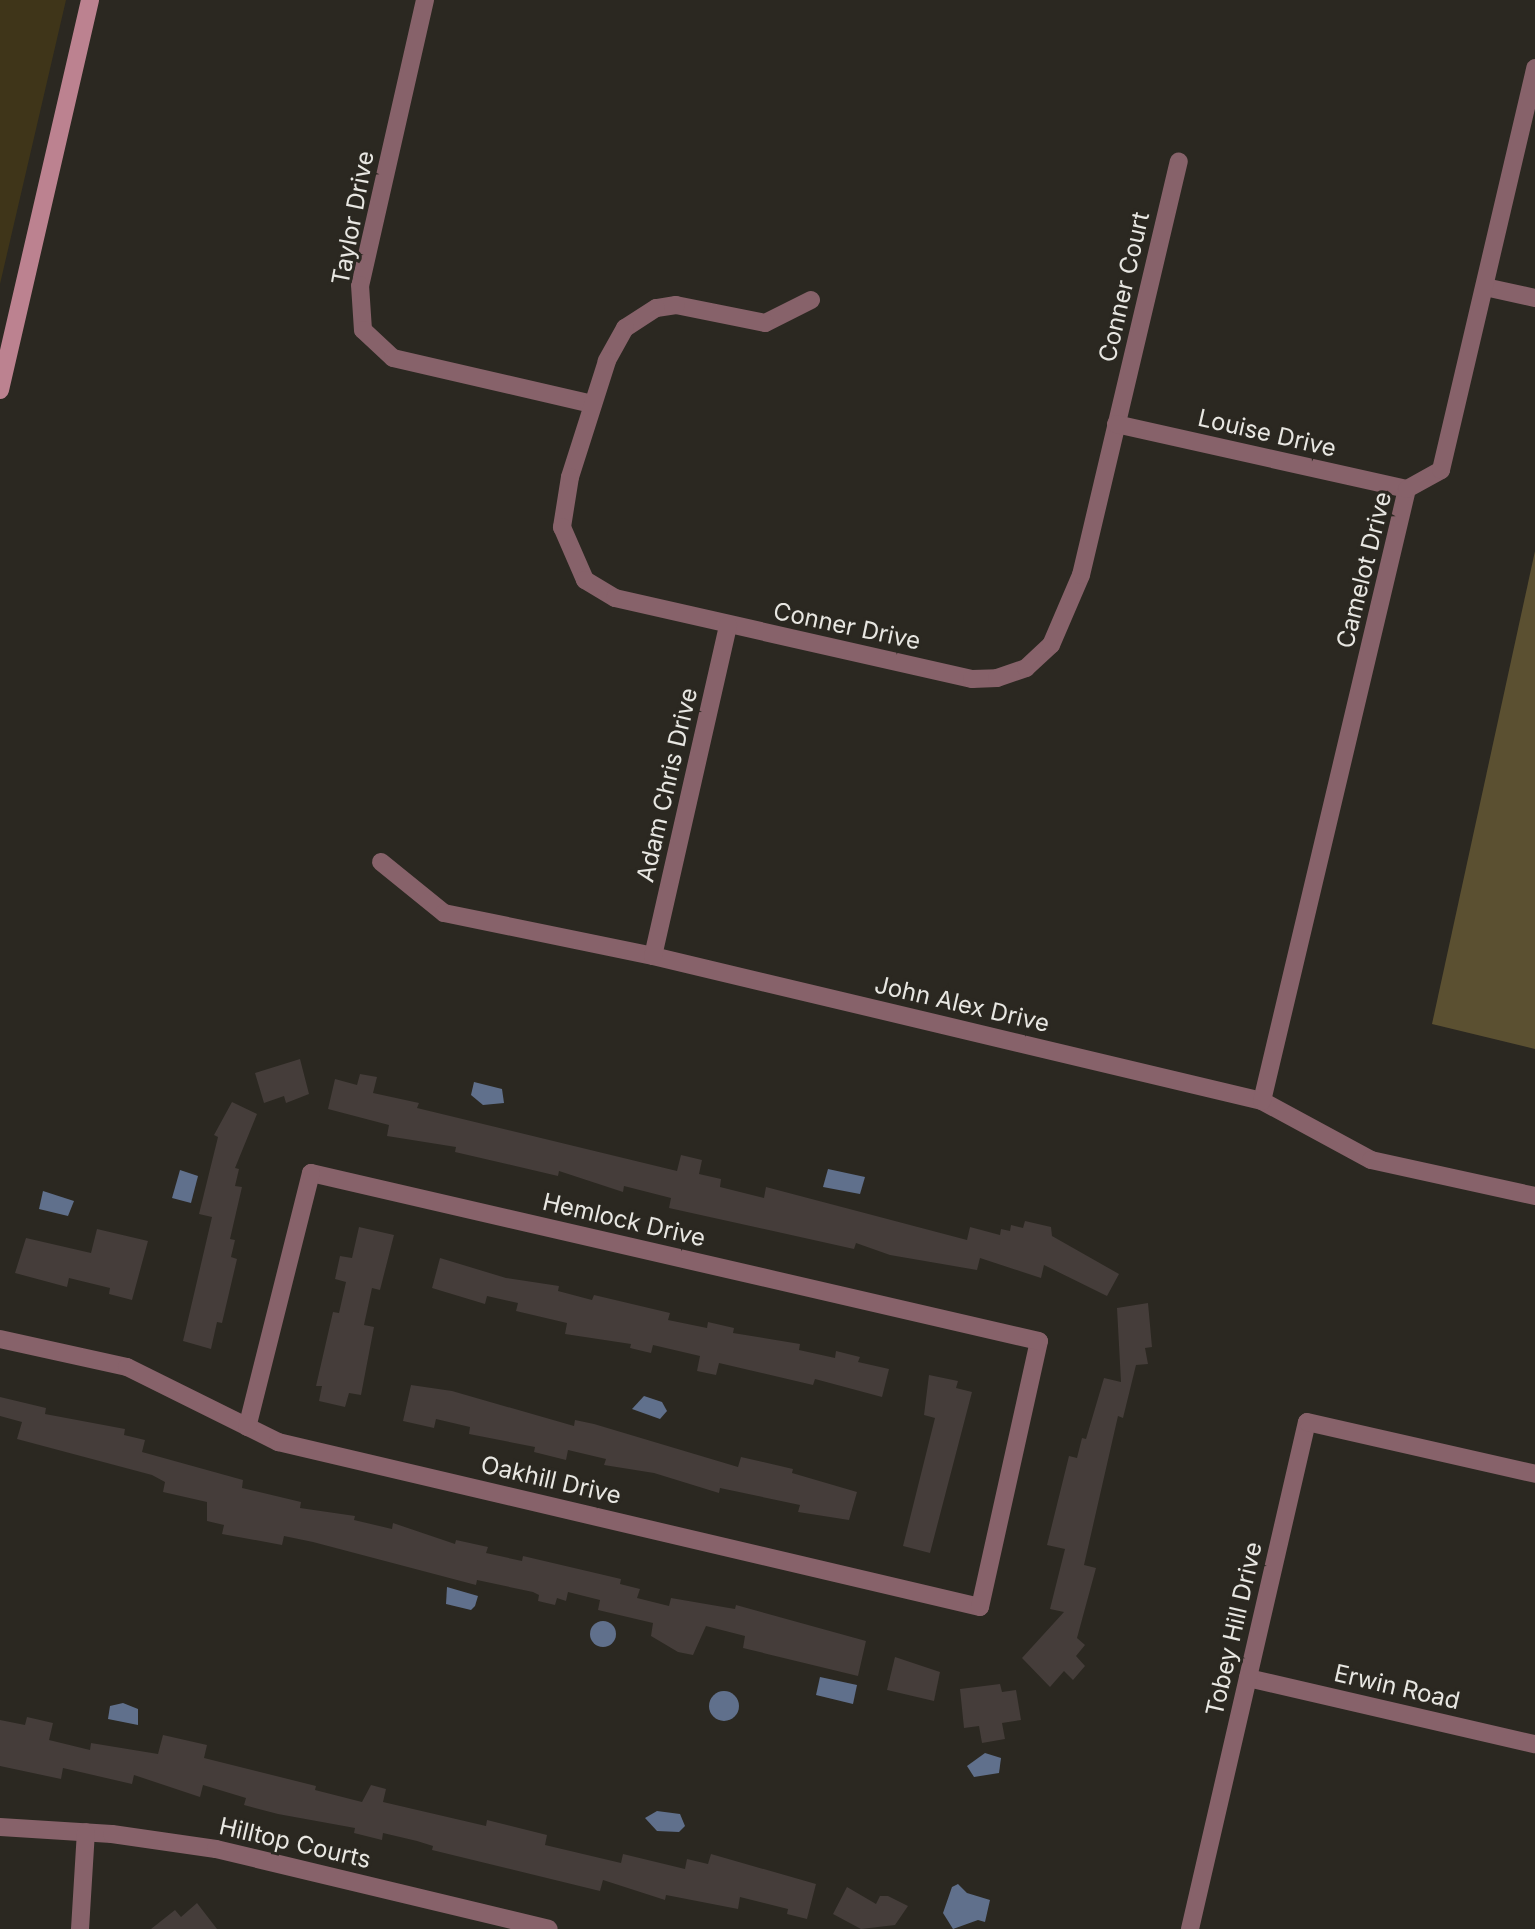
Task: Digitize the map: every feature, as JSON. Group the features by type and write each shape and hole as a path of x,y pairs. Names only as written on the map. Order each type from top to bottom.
{"street":[{"path":"0,390 90,0"},
{"name":"Taylor Drive","path":"425,0 360,285 363,330 393,358 593,404"},
{"name":"Camelot Drive","path":"1262,1101 1407,489 1441,470 1535,68"},
{"name":"Conner Court","path":"1116,424 1179,161"},
{"path":"1485,287 1535,298"},
{"name":"Conner Drive","path":"811,300 765,323 676,305 638,317 615,342 570,477 562,527 585,580 615,598 728,625 972,679 997,678 1026,668 1051,645 1081,575 1116,424"},
{"name":"Louise Drive","path":"1116,424 1407,489"},
{"name":"Adam Chris Drive","path":"653,956 728,625"},
{"name":"John Alex Drive","path":"381,862 444,913 653,956 1262,1101 1371,1160 1535,1196"},
{"name":"Hemlock Drive","path":"247,1427 311,1173 1039,1341 1009,1483"},
{"name":"Oakhill Drive","path":"0,1339 127,1367 278,1442 980,1607 1009,1483"},
{"name":"Tobey Hill Drive","path":"1190,1929 1307,1422 1535,1474"},
{"name":"Erwin Road","path":"1248,1678 1535,1744"},
{"name":"Hilltop Courts","path":"0,1827 86,1832 216,1849 490,1922 548,1929"},
{"path":"80,1929 86,1832"}],"shaded area":[{"path":"0,0 66,0 0,284"},
{"path":"1535,551 1535,1049 1432,1024"}],"water":[{"path":"474,1082 502,1089 504,1103 483,1105 471,1095"},
{"path":"828,1169 865,1177 860,1194 823,1187"},
{"path":"180,1170 198,1176 191,1203 172,1198"},
{"path":"43,1191 74,1201 68,1216 39,1209"},
{"path":"644,1396 662,1402 667,1411 660,1419 632,1409"},
{"path":"447,1587 478,1596 475,1606 471,1610 446,1604"},
{"path":"603,1621 612,1625 616,1634 612,1643 603,1647 594,1643 590,1634 594,1625"},
{"path":"820,1677 857,1685 853,1704 816,1695"},
{"path":"724,1691 735,1695 739,1706 735,1717 724,1721 713,1717 709,1706 713,1695"},
{"path":"123,1703 138,1709 138,1725 108,1719 110,1706"},
{"path":"985,1753 1001,1758 999,1773 974,1777 967,1766"},
{"path":"657,1811 680,1814 685,1826 679,1832 657,1831 645,1818"},
{"path":"958,1884 967,1893 990,1900 985,1922 978,1920 953,1929 943,1913 952,1887"}],"building":[{"path":"300,1059 309,1094 286,1103 284,1096 264,1103 255,1073"},
{"path":"360,1074 377,1077 373,1093 419,1103 417,1108 677,1171 681,1155 702,1160 699,1174 721,1179 720,1187 764,1198 766,1187 967,1240 970,1227 1000,1235 1001,1229 1010,1231 1011,1225 1023,1228 1025,1221 1051,1227 1052,1236 1119,1274 1107,1296 1044,1265 1041,1278 980,1258 977,1270 890,1255 856,1243 854,1249 669,1208 671,1198 624,1186 623,1192 559,1171 558,1176 455,1152 456,1147 387,1136 389,1125 328,1109 335,1079 357,1085"},
{"path":"232,1102 257,1114 235,1168 239,1169 235,1186 242,1187 230,1239 235,1240 231,1257 237,1259 222,1323 217,1322 211,1349 183,1341 212,1217 199,1214 218,1137 214,1135"},
{"path":"359,1227 394,1235 380,1290 372,1288 364,1325 374,1327 361,1395 349,1393 345,1407 319,1401 322,1386 316,1386 333,1312 339,1313 346,1282 335,1279 340,1256 352,1258"},
{"path":"97,1229 148,1241 132,1300 109,1294 110,1288 69,1278 67,1287 15,1273 26,1238 91,1253"},
{"path":"440,1258 506,1278 559,1286 558,1291 592,1300 594,1295 670,1313 668,1320 707,1328 708,1322 734,1328 733,1333 800,1344 799,1350 835,1358 836,1351 860,1357 858,1362 889,1369 882,1397 815,1379 813,1385 719,1363 716,1375 697,1371 700,1356 653,1345 651,1353 630,1348 631,1344 565,1334 567,1323 516,1311 518,1303 487,1296 485,1304 432,1288"},
{"path":"1148,1303 1152,1347 1145,1348 1148,1364 1136,1365 1123,1418 1118,1416 1084,1565 1096,1568 1077,1638 1085,1645 1076,1656 1085,1666 1073,1680 1064,1671 1050,1687 1022,1658 1064,1612 1050,1609 1065,1549 1047,1545 1069,1456 1077,1458 1082,1438 1086,1439 1104,1378 1121,1382 1117,1308"},
{"path":"929,1375 958,1381 956,1388 972,1392 930,1553 903,1546 935,1418 924,1415"},
{"path":"411,1385 452,1391 574,1426 575,1420 594,1424 738,1467 741,1457 793,1469 792,1473 857,1492 849,1520 798,1512 800,1505 720,1488 719,1493 654,1473 604,1465 606,1459 568,1450 566,1460 534,1452 535,1447 469,1434 470,1427 436,1419 434,1428 403,1421"},
{"path":"0,1397 46,1408 45,1414 125,1429 124,1435 145,1440 142,1452 243,1480 242,1488 301,1502 300,1508 355,1516 354,1520 392,1529 393,1523 455,1544 456,1540 488,1547 486,1553 522,1561 523,1556 621,1579 620,1584 640,1589 637,1598 669,1606 671,1598 735,1609 736,1605 866,1641 858,1676 743,1648 745,1636 706,1626 693,1655 678,1652 651,1636 653,1623 598,1610 600,1600 568,1592 566,1601 557,1598 555,1605 538,1601 539,1595 533,1592 477,1580 476,1585 313,1542 284,1536 282,1545 222,1534 224,1525 207,1521 207,1502 163,1492 165,1482 152,1475 17,1439 22,1422 0,1416"},
{"path":"895,1657 940,1672 934,1701 887,1690"},
{"path":"1000,1684 1002,1692 1016,1690 1021,1720 1002,1723 1005,1739 982,1743 979,1726 964,1728 960,1689"},
{"path":"27,1717 53,1723 49,1740 90,1750 91,1743 158,1754 163,1735 207,1745 204,1758 316,1786 315,1790 362,1802 371,1785 386,1789 383,1802 486,1826 487,1820 547,1835 545,1845 621,1863 623,1854 685,1869 687,1859 708,1864 711,1854 816,1884 807,1919 787,1914 788,1909 740,1897 738,1909 666,1895 665,1900 603,1880 600,1891 432,1850 433,1846 417,1841 383,1833 382,1840 354,1833 355,1828 244,1805 246,1798 203,1785 200,1797 134,1775 132,1784 63,1768 61,1779 0,1766 0,1720 25,1725"},
{"path":"847,1887 876,1904 880,1896 888,1896 908,1906 895,1925 861,1929 833,1914"},
{"path":"197,1903 217,1929 151,1929 175,1910 181,1917"}]}
